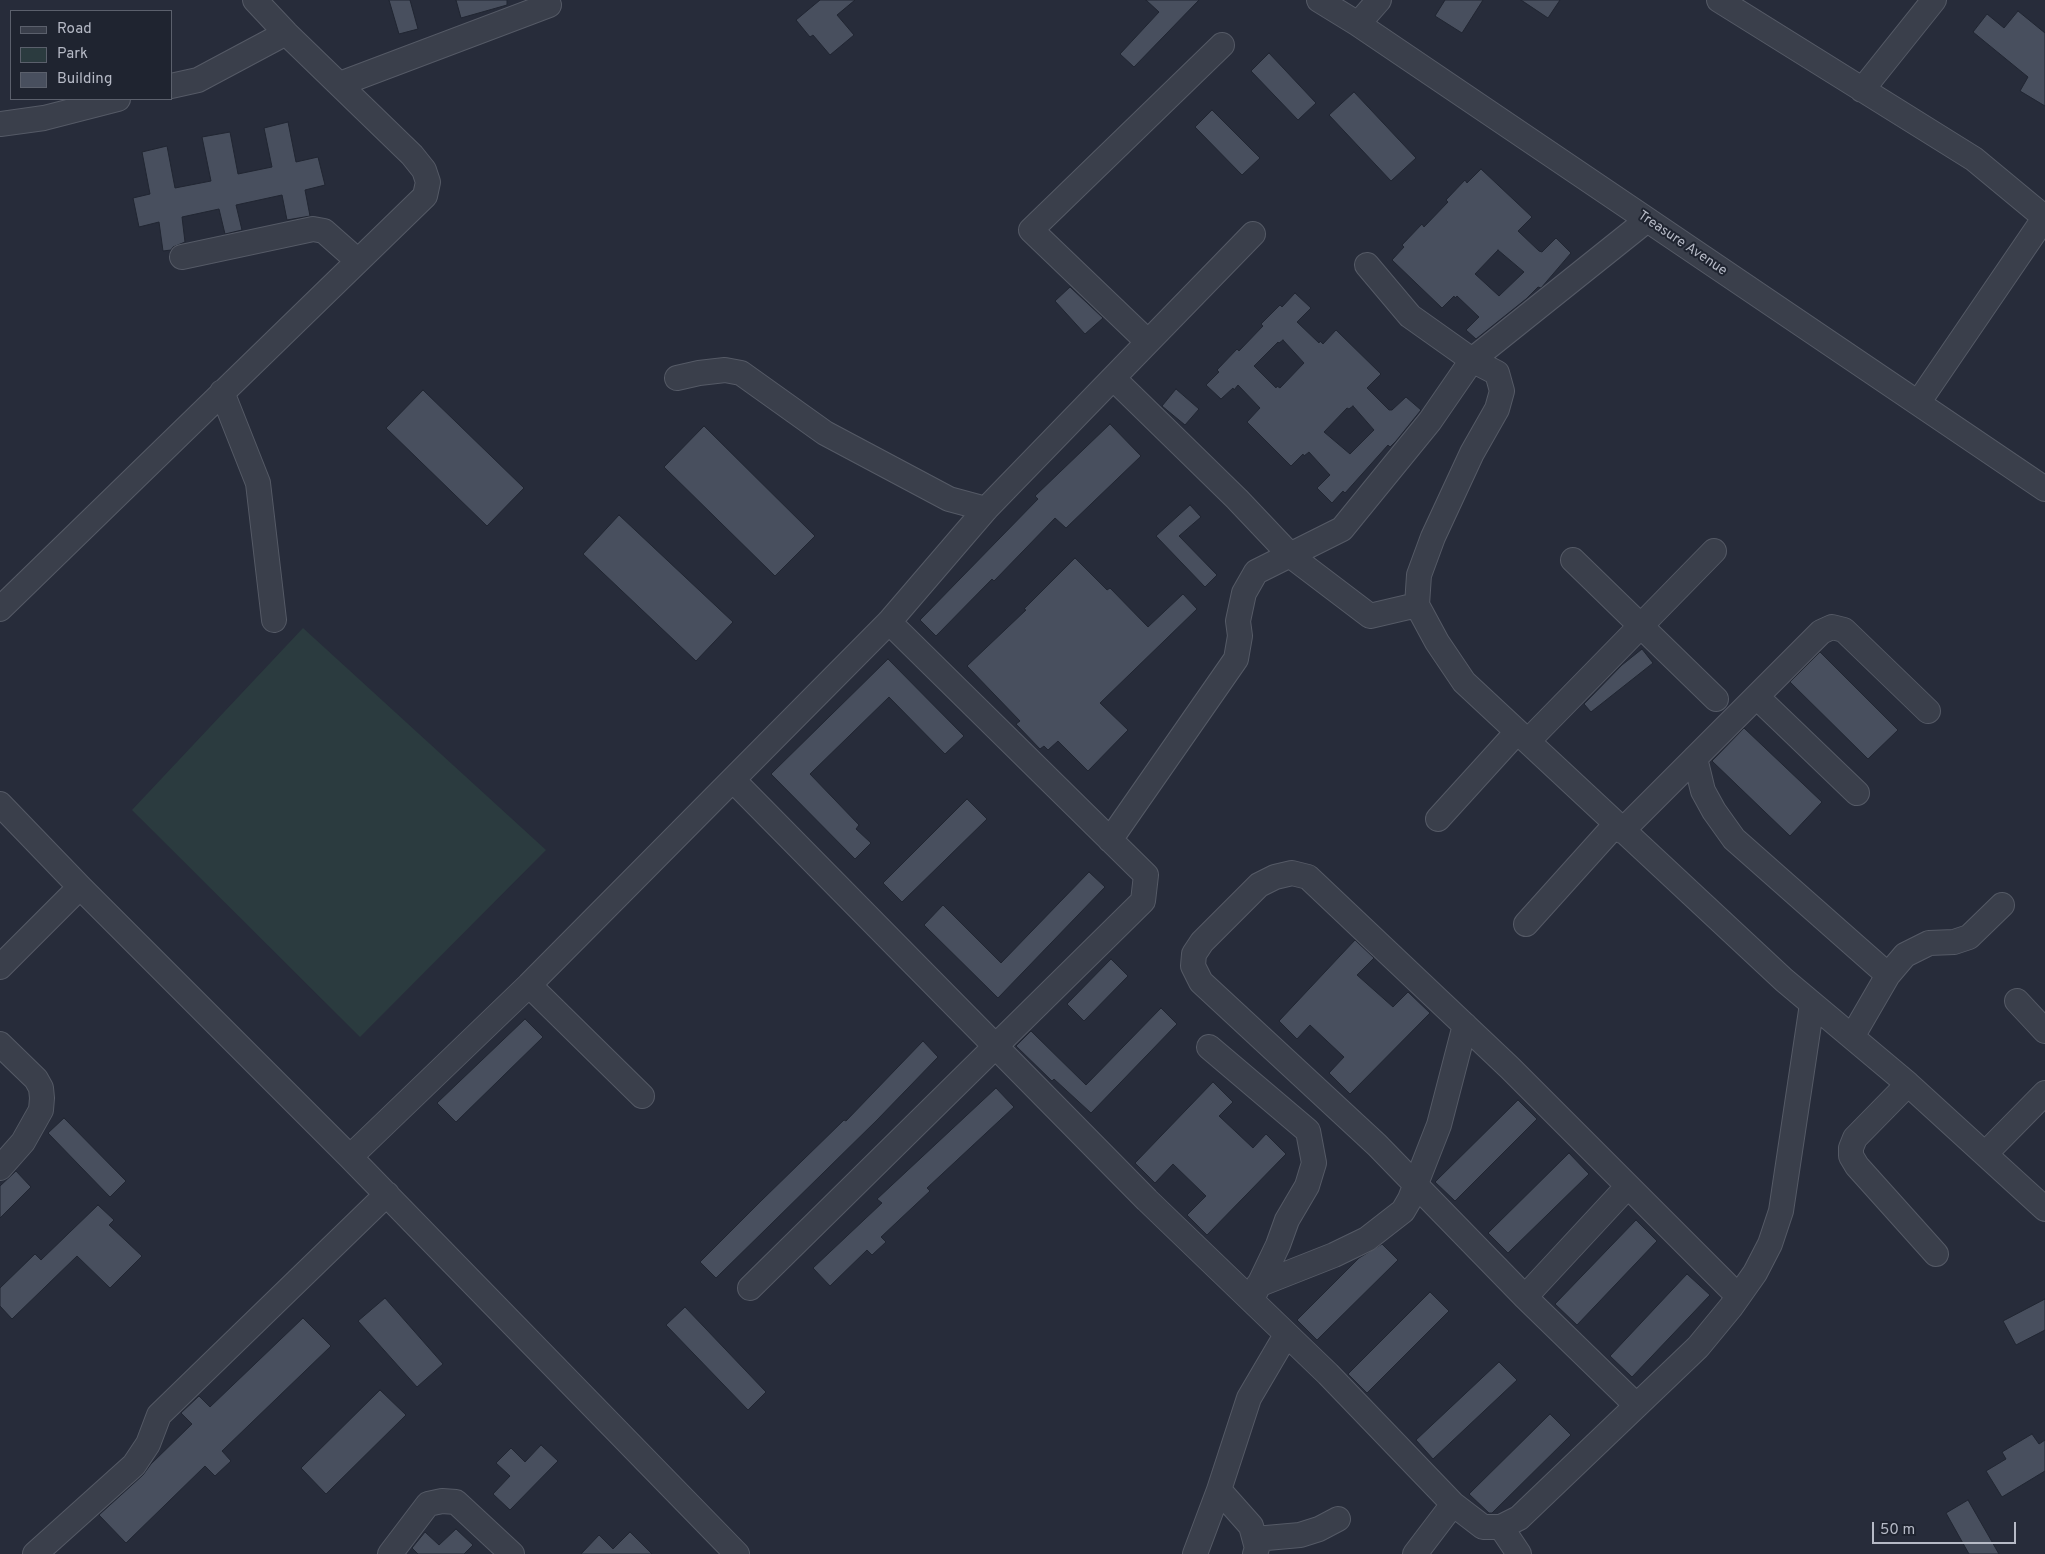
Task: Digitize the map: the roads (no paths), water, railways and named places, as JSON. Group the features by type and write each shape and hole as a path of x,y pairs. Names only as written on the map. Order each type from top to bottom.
{"street":[{"path":"0,609 426,196 428,182 424,170 412,155 286,33 255,0"},
{"name":"Treasure Avenue","path":"1319,0 1358,24 2045,489"},
{"path":"1358,24 1379,0"},
{"path":"1719,0 1974,159 2045,217 1918,403"},
{"path":"1862,90 1934,0"},
{"path":"340,84 549,5"},
{"path":"172,86 198,80 286,33"},
{"path":"1148,342 1031,230 1222,44"},
{"path":"0,124 44,118 114,100"},
{"path":"1110,840 1236,659 1240,636 1238,621 1244,593 1256,572 1342,529 1430,420 1472,360 1647,220"},
{"path":"182,258 313,229 324,231 358,261"},
{"path":"350,1157 529,985 889,622 986,509 1254,234"},
{"path":"1367,265 1410,316 1472,360 1497,373 1502,391 1497,409 1472,453 1434,537 1420,575 1417,605 1437,642 1464,682 1784,980 1908,1084 2045,1209"},
{"path":"676,378 725,370 740,373 825,433 949,499 986,509"},
{"path":"1113,378 1237,499 1291,556 1370,616 1417,605"},
{"path":"222,392 258,483 274,620"},
{"path":"1438,820 1522,737 1641,626 1714,551"},
{"path":"1572,560 1716,698"},
{"path":"750,1288 1143,901 1146,875 889,622"},
{"path":"1526,924 1619,828 1695,758 1821,632 1832,627 1844,630 1928,711"},
{"path":"1757,696 1856,793"},
{"path":"1695,758 1703,790 1714,811 1734,839 1888,975"},
{"path":"733,780 1147,1200 1255,1293 1286,1335 1328,1374 1454,1504 1483,1527 1500,1527 1519,1518 1698,1347 1755,1274 1770,1244 1781,1211 1812,1004"},
{"path":"0,804 80,887 387,1194 738,1554"},
{"path":"1636,1405 1525,1297 1377,1145 1201,982 1192,966 1194,954 1202,942 1259,885 1275,877 1292,873 1308,877 1465,1025 1738,1296"},
{"path":"0,967 80,887"},
{"path":"1852,1037 1888,975 1906,955 1929,943 1954,942 1968,937 2002,905"},
{"path":"529,985 642,1096"},
{"path":"2016,1001 2045,1031"},
{"path":"1255,1293 1367,1239 1403,1211 1416,1184 1438,1125 1465,1025"},
{"path":"0,1044 36,1079 41,1088 42,1098 41,1110 24,1142 0,1168"},
{"path":"1209,1047 1308,1131 1314,1163 1308,1186 1287,1220 1278,1245 1255,1293"},
{"path":"1908,1084 1855,1138 1851,1148 1851,1156 1857,1166 1936,1254"},
{"path":"1986,1154 2045,1092"},
{"path":"1525,1297 1628,1186"},
{"path":"35,1554 134,1465 148,1444 159,1415 387,1194"},
{"path":"1194,1554 1219,1490 1249,1398 1286,1335"},
{"path":"1219,1490 1251,1526 1255,1547 1319,1529 1338,1519"},
{"path":"390,1554 428,1504 442,1500 456,1502 512,1554"},
{"path":"1415,1554 1454,1504"},
{"path":"1500,1527 1519,1554"}]}
